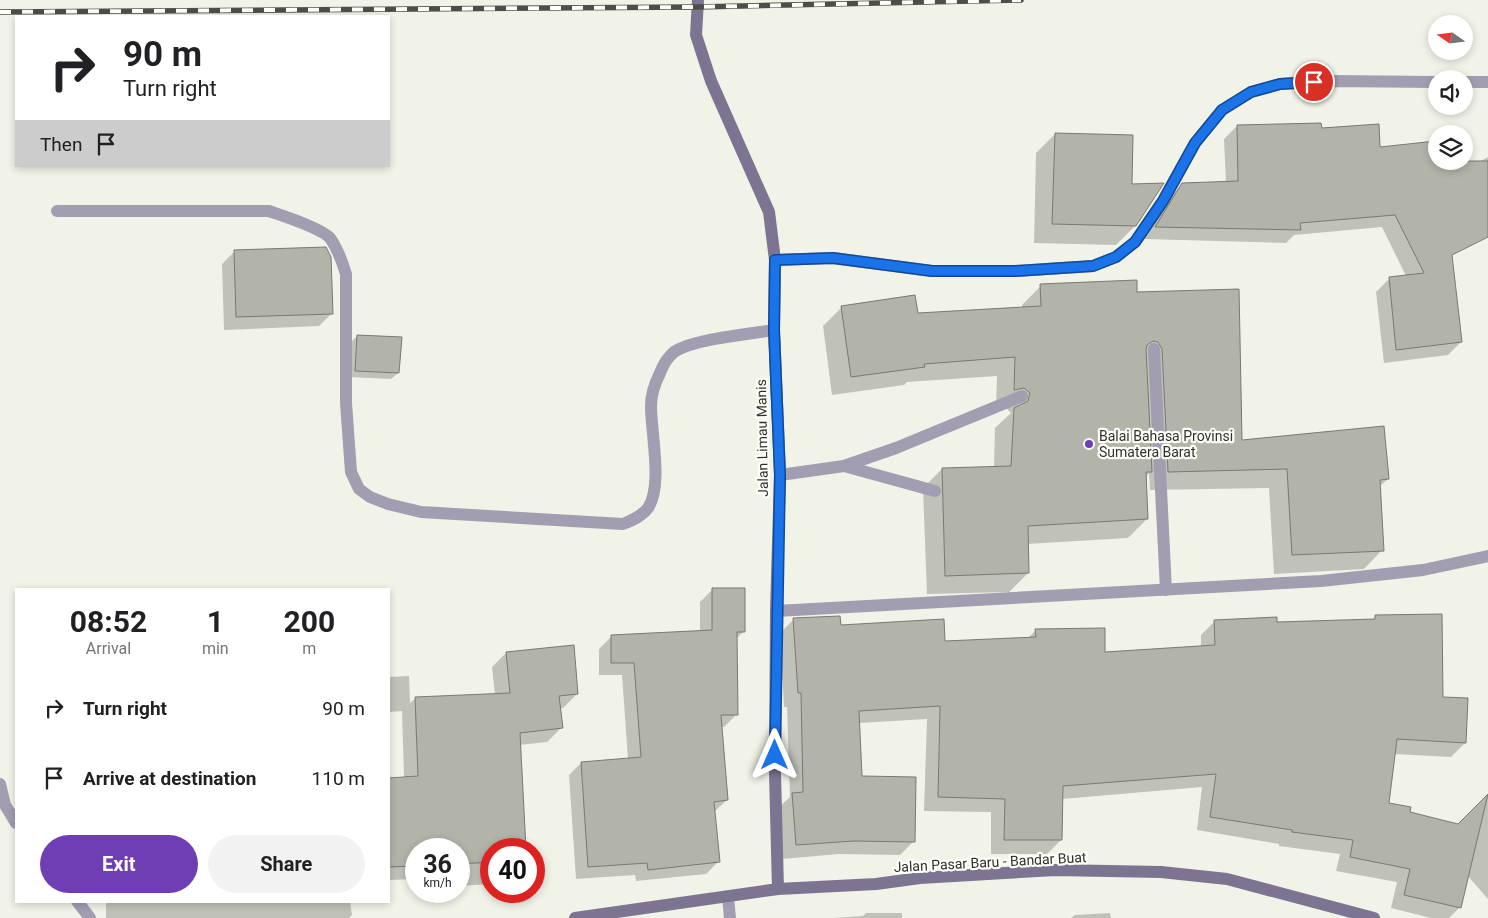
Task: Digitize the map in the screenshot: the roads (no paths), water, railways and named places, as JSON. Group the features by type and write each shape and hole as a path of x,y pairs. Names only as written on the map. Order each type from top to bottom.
{"street":[{"name":"Jalan Limau Manis","path":"698,0 696,35 711,82 769,212 775,260 774,330 780,475 776,611 775,772 778,890"},
{"path":"775,260 833,258 932,271 1015,271 1093,266 1116,257 1135,242 1163,201 1195,143 1222,110 1251,92 1280,84 1331,80 1428,82"},
{"path":"1473,82 1488,82"},
{"path":"57,211 269,211 300,222 328,236 339,253 346,274 346,403 350,472 359,489 370,497 388,504 421,512 623,524 638,518 648,508 654,495 656,481 651,405 656,381 665,361 676,351 699,342 774,330"},
{"path":"1154,349 1166,590"},
{"path":"780,475 844,466 896,448 1022,396"},
{"path":"844,466 935,491"},
{"path":"776,611 1321,581 1423,570 1488,556"},
{"path":"0,784 5,805 15,821"},
{"name":"Jalan Pasar Baru - Bandar Buat","path":"575,918 778,890 876,884 920,878 1055,870 1161,872 1227,879 1374,918"},
{"path":"728,897 730,918"},
{"path":"79,903 90,918"}],"railway":[{"path":"0,12 697,7 1021,0"}],"place":[{"name":"Balai Bahasa Provinsi Sumatera Barat","path":"1089,444"}]}
